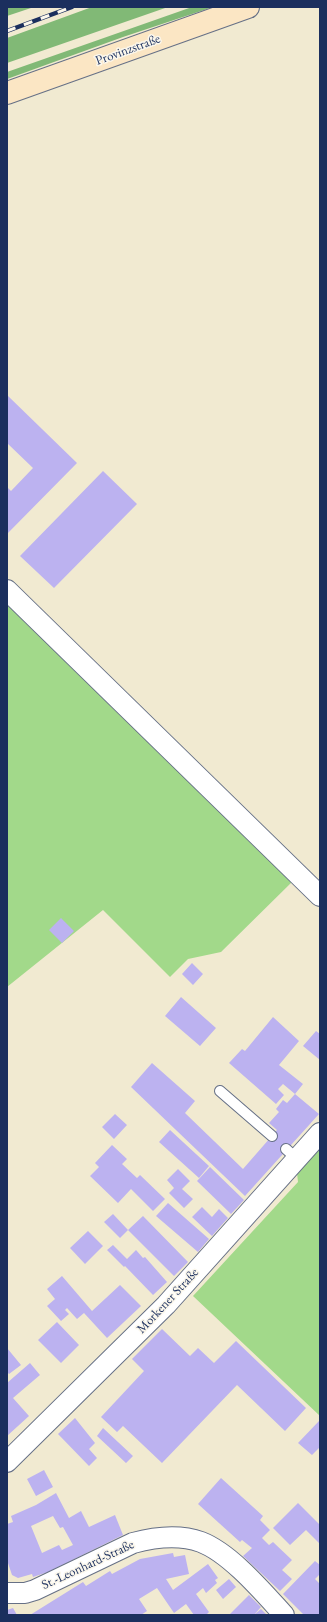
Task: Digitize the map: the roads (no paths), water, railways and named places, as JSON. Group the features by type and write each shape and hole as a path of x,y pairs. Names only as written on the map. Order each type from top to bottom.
{"main road":[{"name":"Provinzstraße","path":"7,93 248,7"}],"street":[{"path":"7,590 320,896"},
{"name":"Morkener Straße","path":"7,1462 166,1305 292,1154 320,1132"},
{"name":"St.-Leonhard-Straße","path":"7,1593 35,1590 133,1543 150,1539 175,1537 201,1542 218,1553 248,1578 284,1615"}],"lane":[{"path":"220,1090 272,1136"}],"railway":[{"path":"7,31 72,7"}]}
